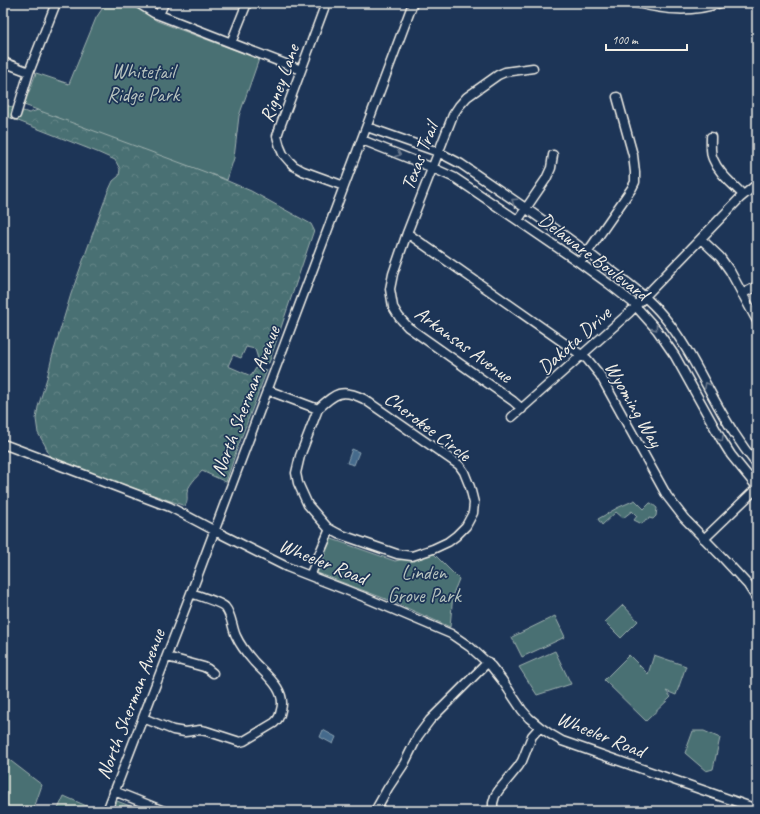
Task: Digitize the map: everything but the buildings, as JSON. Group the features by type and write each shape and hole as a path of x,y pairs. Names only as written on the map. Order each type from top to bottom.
{"street":[{"path":"16,115 29,72 56,3"},
{"path":"138,3 159,15 301,70"},
{"path":"159,15 164,3"},
{"path":"231,43 247,3"},
{"name":"Rigney Lane","path":"326,3 280,124 277,136 280,147 286,158 294,166 303,171 344,186"},
{"name":"North Sherman Avenue","path":"107,811 191,593 413,3"},
{"path":"636,3 670,9 686,10 707,8 720,3"},
{"path":"3,62 29,72"},
{"name":"Texas Trail","path":"392,301 390,289 393,274 452,115 467,97 492,79 505,72 533,68"},
{"path":"580,263 635,182 632,155 617,97"},
{"name":"Delaware Boulevard","path":"367,127 438,152 461,164 588,252 645,297 677,334 695,363 733,432 757,465"},
{"path":"711,137 713,160 720,172 743,195"},
{"name":"Delaware Boulevard","path":"362,140 455,178 580,263 636,306 657,330 675,356 721,439 731,455 757,488"},
{"path":"518,220 546,180 550,172 554,155"},
{"name":"Dakota Drive","path":"512,417 636,306 743,195 757,184"},
{"name":"Wyoming Way","path":"407,233 587,359 600,375 666,496 684,518 748,585 757,599"},
{"path":"701,239 720,257 730,271 757,321"},
{"path":"742,294 757,286"},
{"name":"Arkansas Avenue","path":"392,301 399,318 408,327 513,401 522,409"},
{"path":"267,390 318,409"},
{"name":"Cherokee Circle","path":"344,392 354,394 364,399 459,465 464,472 470,487 474,503 473,513 466,526 448,542 412,556 397,554 339,534 330,529 308,505 298,482 296,473 300,456 318,409 331,397 344,392"},
{"name":"Wheeler Road","path":"3,444 159,502 287,567 364,597 459,639 488,662 522,710 540,727 562,741 756,808"},
{"path":"704,539 757,488"},
{"path":"310,576 330,529"},
{"path":"143,718 178,731 206,731 238,742 244,741 278,720 280,715 283,705 282,696 279,690 251,659 236,636 228,612 224,606 191,593"},
{"path":"167,656 208,669 214,673"},
{"path":"375,811 404,764 418,736 430,720 488,662"},
{"path":"493,811 495,796 522,761 532,736 540,727"},
{"path":"114,791 164,811"}],"green space":[{"name":"Whitetail Ridge Park","path":"106,3 131,3 157,21 259,59 239,116 234,158 227,180 24,105 36,73 69,84 96,18"},
{"path":"3,104 29,113 47,107 251,191 311,224 314,230 269,363 259,362 255,349 246,347 241,358 233,355 228,366 251,376 256,368 267,370 226,482 202,471 189,487 185,506 55,460 50,457 38,433 36,419 38,407 71,294 107,194 113,181 119,176 120,169 115,160 3,115"},
{"path":"635,500 644,509 651,503 657,508 656,516 653,519 646,519 642,524 634,520 637,516 632,511 623,518 616,512 602,525 598,519 617,508"},
{"name":"Linden Grove Park","path":"329,538 395,561 433,553 459,579 453,594 450,627 391,601 315,572"},
{"path":"623,605 638,621 621,638 605,622"},
{"path":"555,616 565,637 522,657 512,637"},
{"path":"555,651 571,684 537,695 519,667"},
{"path":"629,655 648,674 654,655 686,666 676,695 666,691 671,697 646,721 604,680"},
{"path":"693,731 704,731 720,738 713,769 706,771 685,753"},
{"path":"3,755 42,785 33,811 3,811"},
{"path":"64,796 91,808 90,811 57,811"},
{"path":"117,801 143,811 113,811"}],"water":[{"path":"352,449 359,452 354,465 347,463"},
{"path":"323,730 336,737 333,744 320,737"}]}
